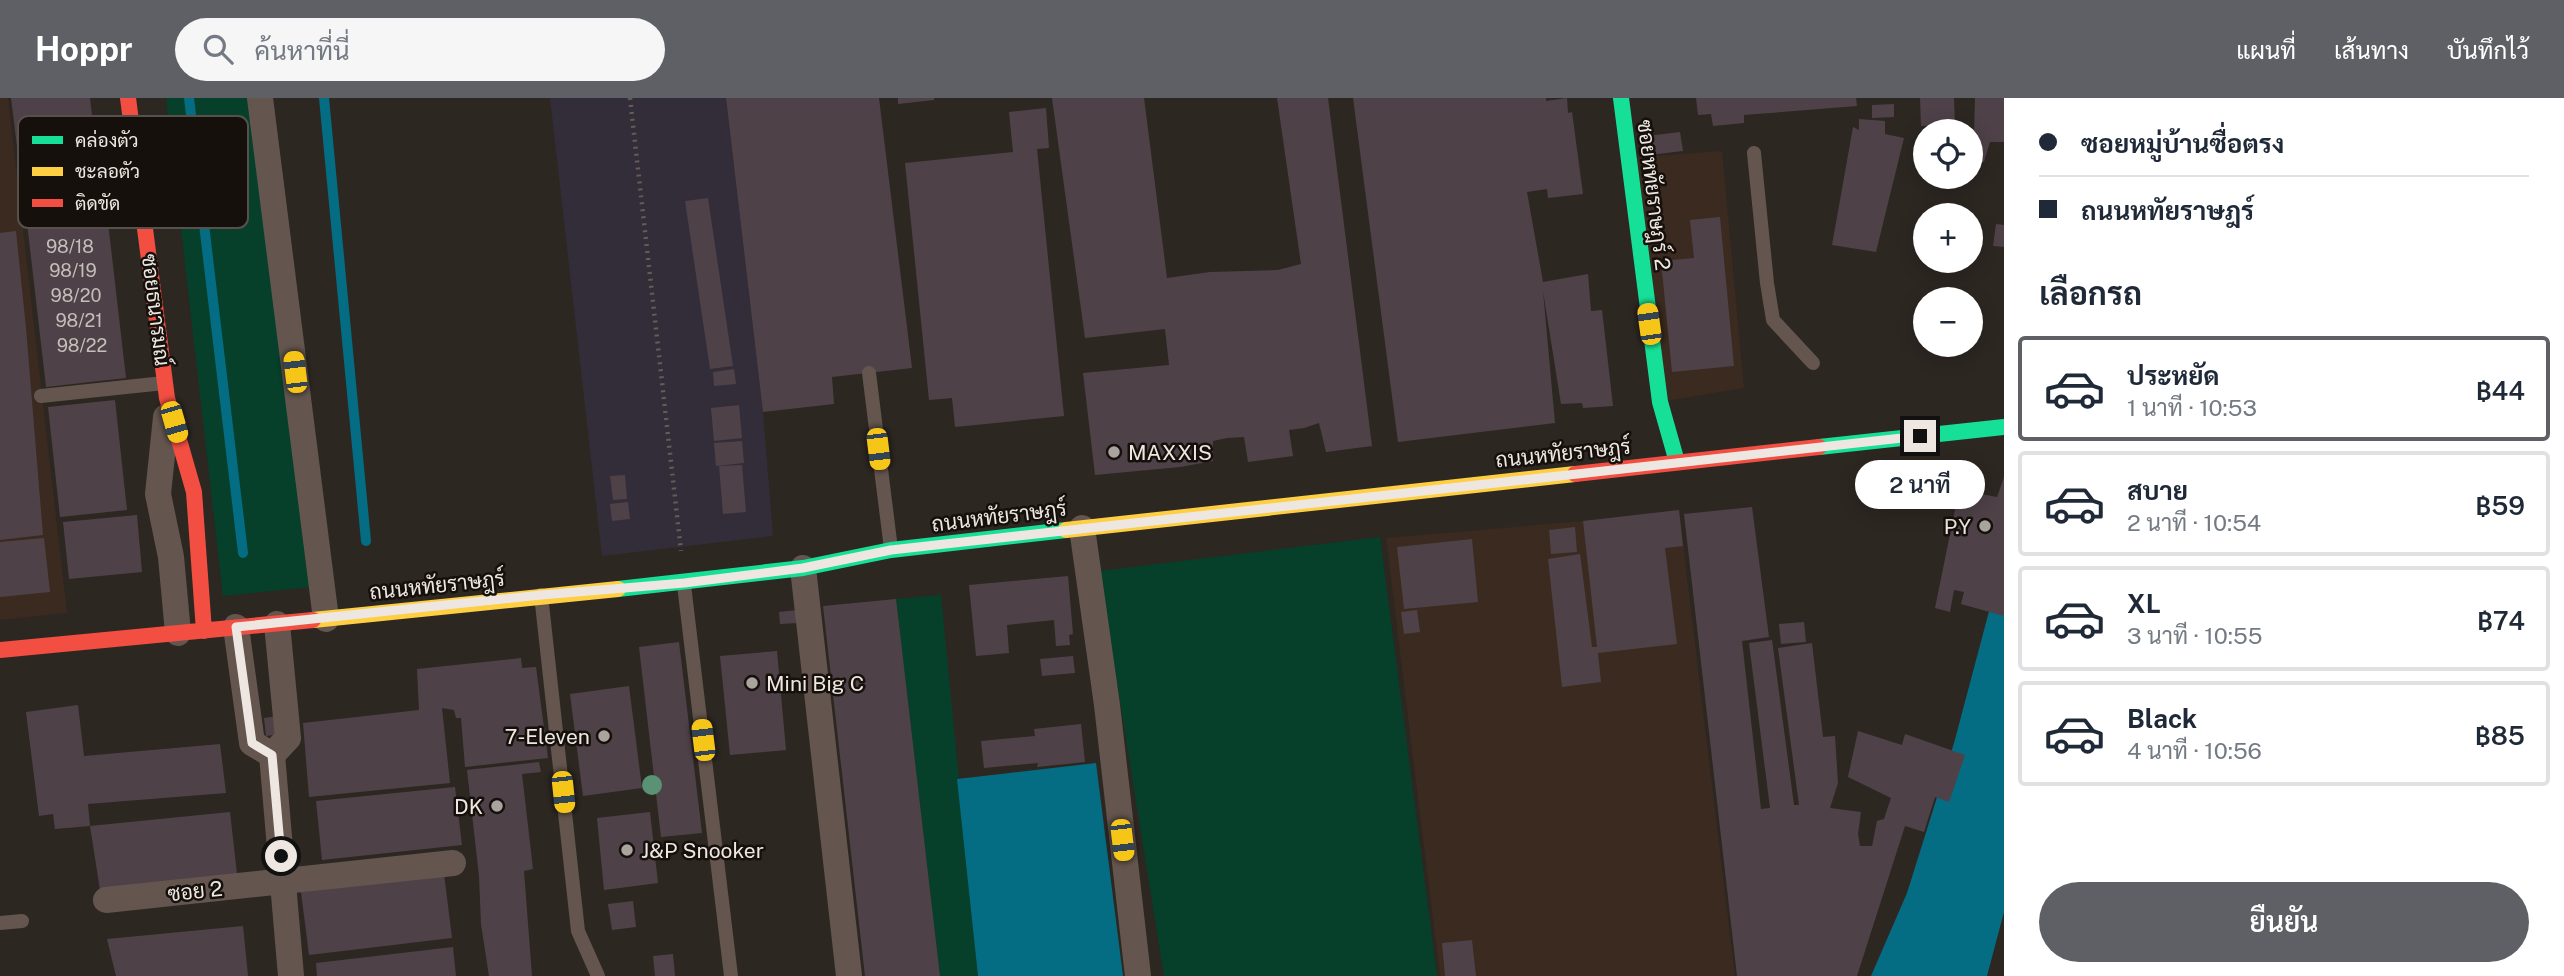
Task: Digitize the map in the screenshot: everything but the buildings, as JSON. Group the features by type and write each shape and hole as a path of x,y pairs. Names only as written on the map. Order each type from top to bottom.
{"main road":[{"name":"ซอยธนารมณ์","path":"128,98 130,116"},
{"name":"ซอยหทัยราษฎร์ 2","path":"1620,98 1660,402 1677,462"},
{"name":"ซอยธนารมณ์","path":"145,228 166,390 194,492 204,631"},
{"name":"ถนนหทัยราษฎร์","path":"0,650 684,583 803,568 891,550 2004,427"}],"street":[{"path":"260,98 326,619"},
{"name":"ซอยธนารมณ์","path":"166,390 159,494 171,557 178,634"},
{"path":"1082,528 1107,705 1138,976"},
{"path":"803,568 849,976"},
{"path":"277,624 288,738 272,755 291,976"},
{"path":"236,627 252,743 272,755"},
{"name":"ซอย 2","path":"106,900 453,863"}],"lane":[{"path":"1754,153 1766,283 1773,320 1812,363"},
{"path":"869,373 891,550"},
{"path":"41,396 166,390"},
{"path":"684,583 731,976"},
{"path":"541,595 578,931 598,976"},
{"path":"0,923 22,921"}],"path":[{"path":"630,98 684,583"}],"shaded area":[{"path":"0,98 8,98 18,185 18,228 23,228 67,613 0,620"},
{"path":"550,98 726,98 763,412 773,536 602,556"},
{"path":"1722,151 1744,388 1660,402 1628,158"},
{"path":"1679,510 1735,976 1440,976 1386,538"}],"green space":[{"path":"166,98 259,98 311,587 223,596 181,228 248,228 248,116 168,116"},
{"path":"1380,537 1437,976 1164,976 1099,571"},
{"path":"941,595 978,976 940,976 896,599"}],"water":[{"path":"2004,555 2004,912 1987,976 1871,976 1907,893 1954,743"},
{"path":"1096,763 1123,976 978,976 957,779"}],"waterway":[{"path":"189,98 191,116"},
{"path":"324,98 366,541"},
{"path":"204,228 243,553"}],"traffic: fast":[{"path":"1621,98 1660,402 1677,462"},
{"path":"1819,447 2004,427"},
{"path":"618,589 803,568 891,550 1066,530"}],"traffic: slow":[{"path":"1066,530 1575,474"},
{"path":"313,620 618,589"}],"traffic: jam":[{"path":"128,98 130,116"},
{"path":"145,228 167,398 194,492 204,631"},
{"path":"1575,474 1819,447"},
{"path":"0,650 313,620"}],"place":[{"name":"MAXXIS","path":"1114,452"},
{"name":"P.Y","path":"1985,526"},
{"name":"Mini Big C","path":"752,683"},
{"name":"7-Eleven","path":"604,736"},
{"name":"DK","path":"497,806"},
{"name":"J&P Snooker","path":"627,850"}],"route":[{"path":"281,856 272,755 252,743 236,627 684,583 803,568 891,550 1920,436"}]}
